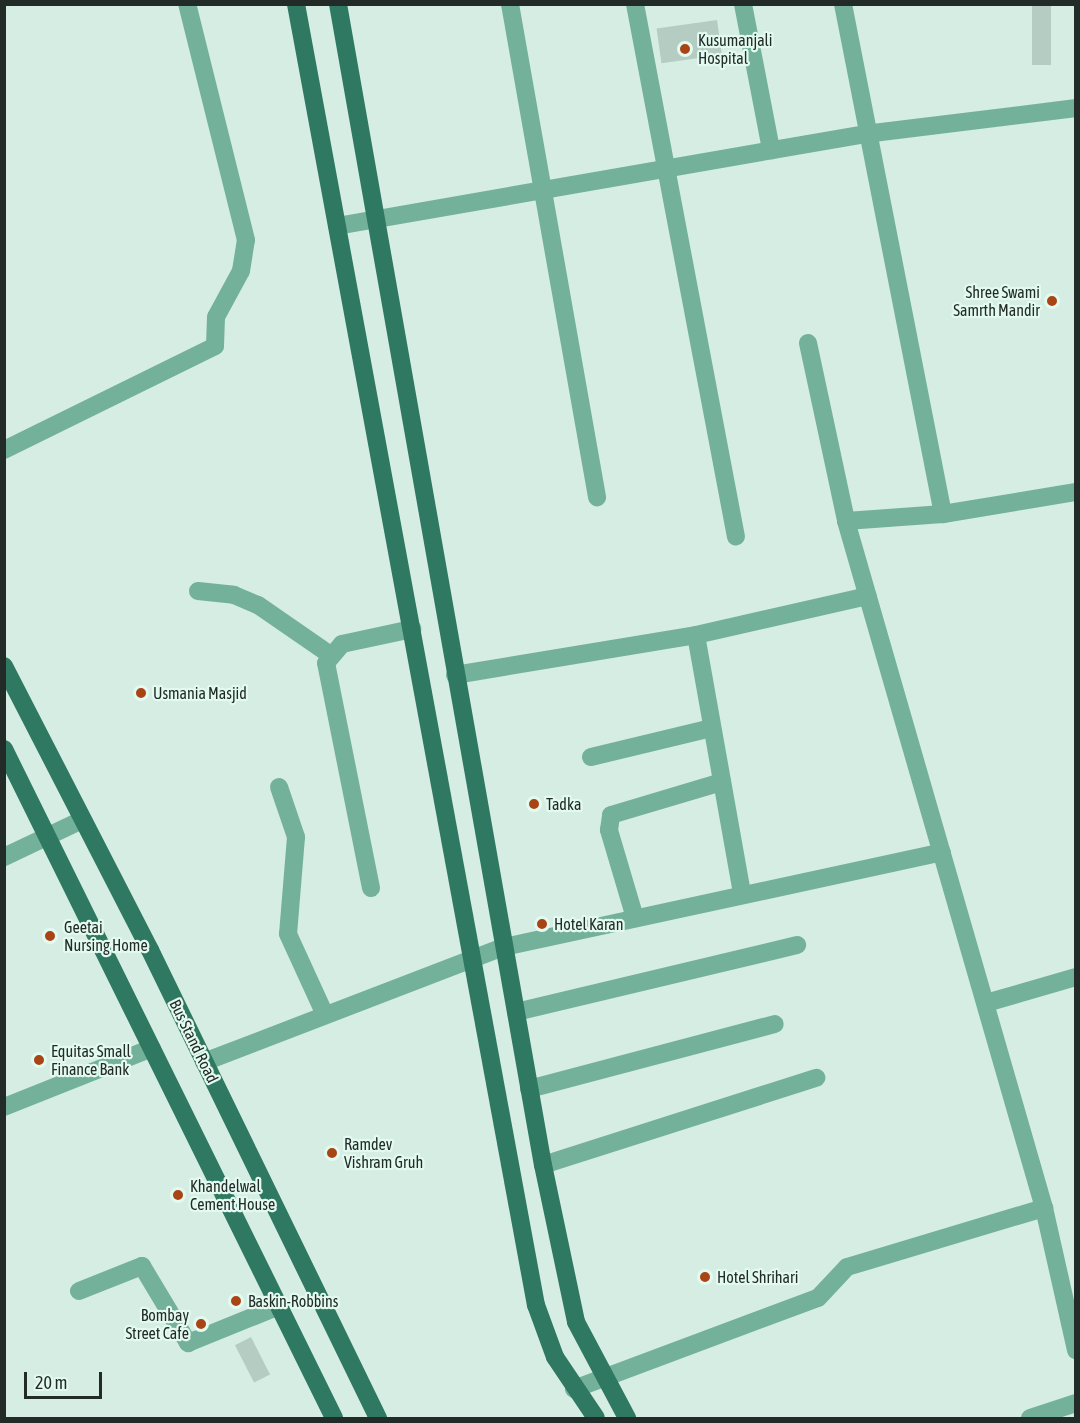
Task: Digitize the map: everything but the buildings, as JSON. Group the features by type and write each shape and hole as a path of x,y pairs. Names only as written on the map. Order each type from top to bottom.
{"main road":[{"path":"296,4 536,1305 555,1357 574,1389 596,1419"},
{"path":"338,4 543,1165 576,1322 602,1378 627,1419"},
{"name":"Bus Stand Road","path":"4,666 204,1062 378,1419"},
{"path":"4,749 334,1419"}],"street":[{"path":"4,450 215,346 216,317 241,271 246,240 187,4"},
{"path":"510,4 597,497"},
{"path":"635,4 736,537"},
{"path":"743,4 771,150"},
{"path":"843,4 865,134 943,514"},
{"path":"337,226 544,187 667,169 865,134 1076,108"},
{"path":"808,343 846,521 1044,1208 1076,1350"},
{"path":"846,521 943,514 1076,492"},
{"path":"198,591 234,595 258,605 329,654"},
{"path":"455,675 696,635 868,596"},
{"path":"370,888 326,663 329,654 342,644 412,629"},
{"path":"696,635 741,893"},
{"path":"591,757 712,728"},
{"path":"634,918 609,830 611,815 722,782"},
{"path":"279,787 296,837 288,934 325,1015"},
{"path":"4,857 82,820"},
{"path":"204,1062 472,957 741,893 942,852"},
{"path":"516,1012 797,945"},
{"path":"986,1003 1076,977"},
{"path":"529,1089 775,1024"},
{"path":"4,1107 152,1048"},
{"path":"543,1165 816,1078"},
{"path":"574,1389 818,1298 847,1268 1044,1208"},
{"path":"79,1291 142,1266 188,1343 279,1306"},
{"path":"1030,1419 1076,1403"}],"place":[{"name":"Kusumanjali Hospital","path":"685,49"},
{"name":"Shree Swami Samrth Mandir","path":"1052,301"},
{"name":"Usmania Masjid","path":"141,693"},
{"name":"Tadka","path":"534,804"},
{"name":"Hotel Karan","path":"542,924"},
{"name":"Geetai Nursing Home","path":"50,936"},
{"name":"Equitas Small Finance Bank","path":"39,1060"},
{"name":"Ramdev Vishram Gruh","path":"332,1153"},
{"name":"Khandelwal Cement House","path":"178,1195"},
{"name":"Hotel Shrihari","path":"705,1277"},
{"name":"Baskin-Robbins","path":"236,1301"},
{"name":"Bombay Street Cafe","path":"201,1324"}]}
